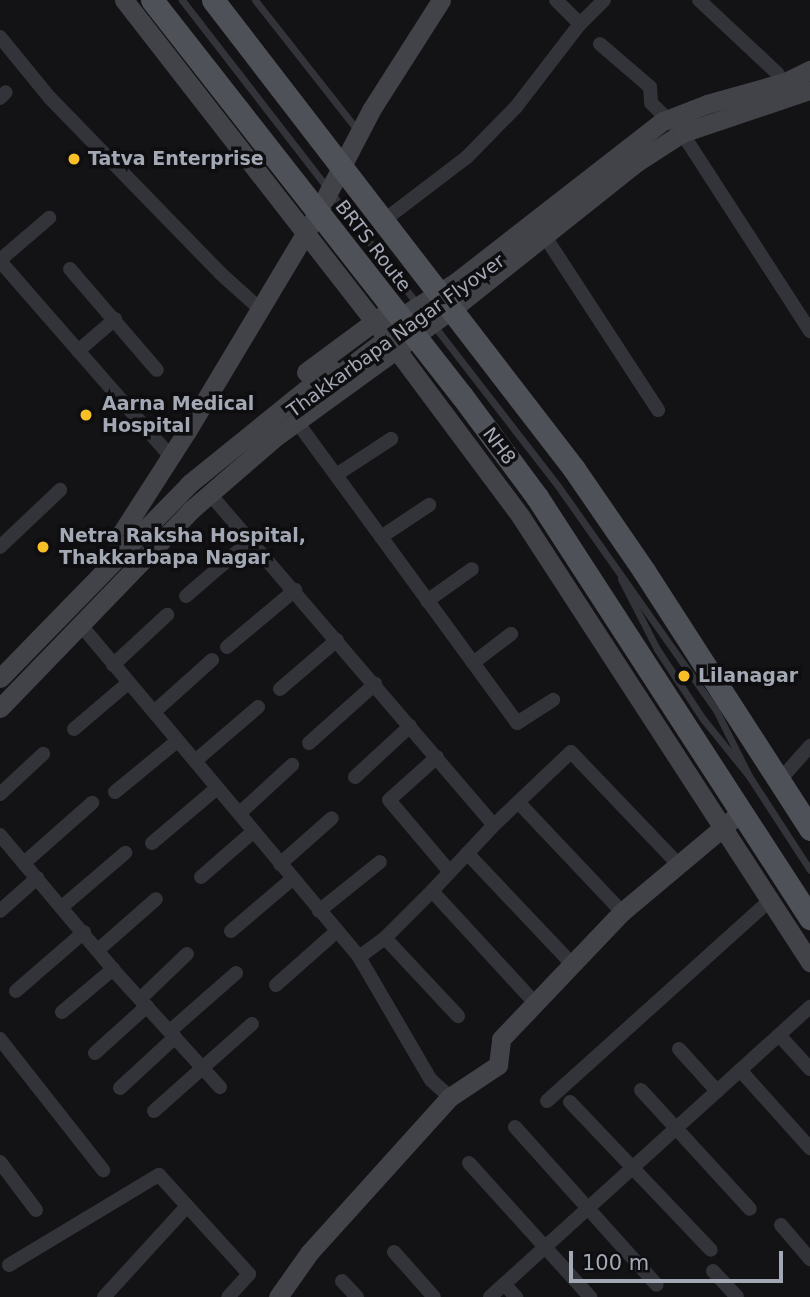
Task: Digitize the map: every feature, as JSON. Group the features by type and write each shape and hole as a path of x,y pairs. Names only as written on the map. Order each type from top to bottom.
{"main road":[{"name":"NH8","path":"152,0 318,212 412,296 424,329 582,480 810,829"},
{"name":"NH8","path":"213,0 383,221 424,329 537,497 810,918"}],"street":[{"path":"124,0 374,321 424,329"},
{"path":"117,540 171,457 260,309 318,212 359,132 441,0"},
{"path":"556,0 580,24"},
{"path":"383,221 467,157 516,107 580,24 604,0"},
{"path":"699,0 778,74"},
{"path":"0,37 50,98 220,273 260,309"},
{"path":"600,44 650,87 651,103 682,133 810,331"},
{"path":"0,661 117,540 196,464 254,414 374,321 412,296 661,111 778,74 810,58"},
{"name":"Thakkarbapa Nagar Flyover","path":"0,678 189,484 351,353 456,282 663,121 707,104 785,82 810,70"},
{"name":"Thakkarbapa Nagar Flyover","path":"0,692 196,491 356,360 462,290 667,130 710,113 789,91 810,80"},
{"path":"0,708 139,561 210,494 297,422 424,329 637,162 682,133 810,90"},
{"path":"49,218 0,260 171,457"},
{"path":"544,235 657,410"},
{"path":"70,269 157,370"},
{"path":"78,351 115,319"},
{"path":"424,329 521,517 810,962"},
{"path":"297,422 517,723 554,700"},
{"path":"336,475 391,439"},
{"path":"0,547 60,489"},
{"path":"210,494 494,825"},
{"path":"381,537 429,505"},
{"path":"117,540 139,561"},
{"path":"186,596 251,540"},
{"path":"427,601 472,569"},
{"path":"227,647 295,590"},
{"path":"113,665 167,615"},
{"path":"80,624 359,957 431,1080 450,1097"},
{"path":"473,663 511,634"},
{"path":"279,689 337,640"},
{"path":"153,712 212,660"},
{"path":"74,729 128,683"},
{"path":"309,743 375,684"},
{"path":"195,761 258,707"},
{"path":"355,777 410,726"},
{"path":"115,792 177,740"},
{"path":"779,781 810,746"},
{"path":"359,957 385,937 494,825 571,752 677,863"},
{"path":"0,794 43,754"},
{"path":"437,757 389,800 450,872"},
{"path":"240,813 292,765"},
{"path":"152,843 217,788"},
{"path":"24,863 92,803"},
{"path":"519,803 622,912"},
{"path":"278,1297 309,1253 450,1097 498,1065 500,1039 622,912 677,863 742,812"},
{"path":"280,863 332,818"},
{"path":"201,877 254,831"},
{"path":"0,835 113,969 220,1087"},
{"path":"62,906 125,853"},
{"path":"467,853 572,964"},
{"path":"320,911 380,862"},
{"path":"0,911 37,877"},
{"path":"230,931 292,879"},
{"path":"432,891 535,1003"},
{"path":"98,950 156,899"},
{"path":"547,1101 770,900"},
{"path":"276,985 337,931"},
{"path":"16,991 84,932"},
{"path":"385,937 458,1016"},
{"path":"96,1053 187,954"},
{"path":"62,1012 113,969"},
{"path":"120,1088 236,973"},
{"path":"490,1297 810,1007"},
{"path":"154,1111 252,1024"},
{"path":"779,1035 810,1069"},
{"path":"0,1039 103,1170"},
{"path":"679,1049 717,1091"},
{"path":"740,1070 810,1148"},
{"path":"641,1090 750,1209"},
{"path":"570,1101 711,1250"},
{"path":"515,1127 657,1285"},
{"path":"0,1162 36,1210"},
{"path":"469,1163 590,1297"},
{"path":"9,1265 159,1175 249,1274 228,1297"},
{"path":"104,1297 187,1206"},
{"path":"780,1225 810,1259"},
{"path":"394,1252 434,1297"},
{"path":"713,1271 737,1297"},
{"path":"342,1281 357,1297"},
{"path":"505,1284 516,1297"}],"lane":[{"name":"BRTS Route","path":"182,0 412,296"},
{"path":"255,0 359,132"},
{"path":"424,329 558,486 716,710 749,776"},
{"path":"611,560 657,649 703,719 749,776 810,870"}],"place":[{"name":"Tatva Enterprise","path":"74,159"},
{"name":"Aarna Medical Hospital","path":"86,415"},
{"name":"Netra Raksha Hospital, Thakkarbapa Nagar","path":"43,547"},
{"name":"Lilanagar","path":"684,676"}]}
